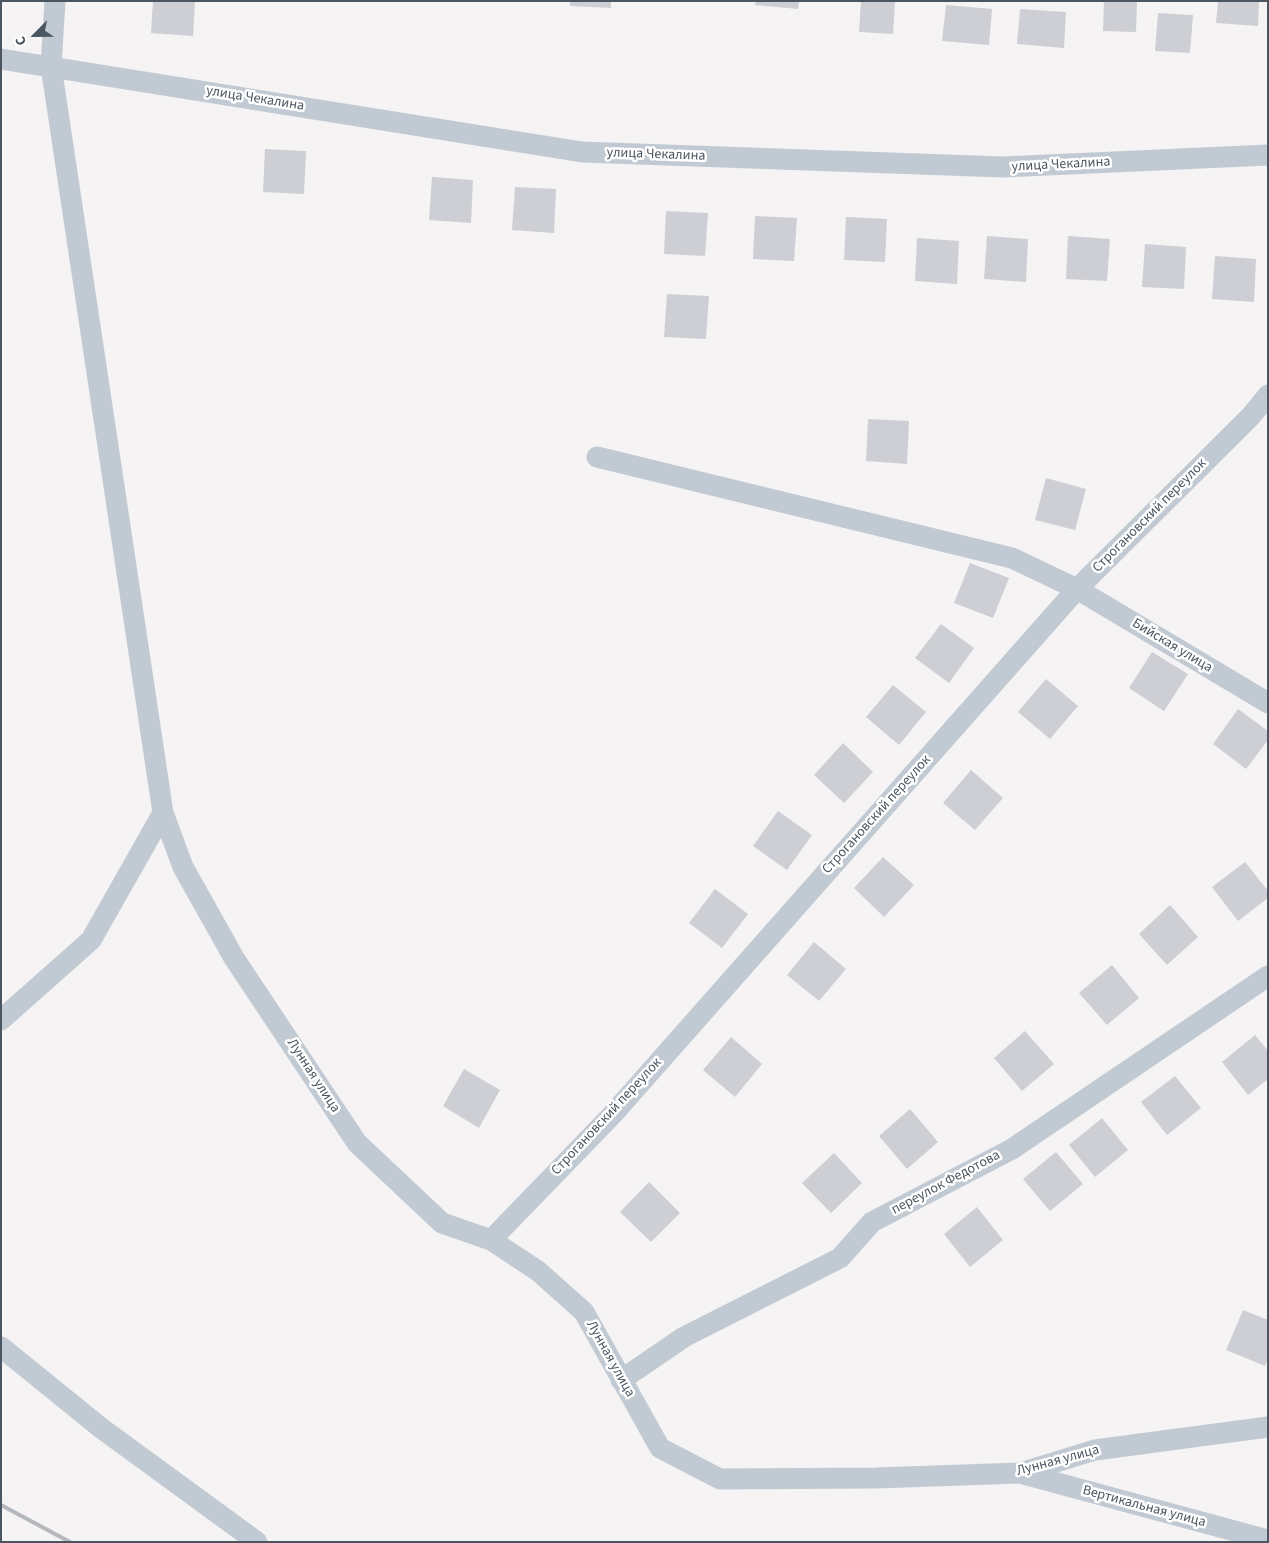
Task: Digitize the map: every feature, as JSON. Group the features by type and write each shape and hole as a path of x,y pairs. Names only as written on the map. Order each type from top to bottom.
{"street":[{"name":"Лунная улица","path":"55,1 51,66 163,813 183,867 234,958 357,1143 442,1223 491,1240 538,1271 584,1312 660,1448 720,1479 876,1478 1020,1473 1095,1450 1268,1427"},
{"name":"улица Чекалина","path":"1,59 582,152 1003,167 1268,155"},
{"name":"Строгановский переулок","path":"491,1240 612,1115 1077,589 1260,417 1268,395"},
{"name":"Бийская улица","path":"597,457 1012,558 1077,589 1268,703"},
{"path":"1,1020 91,940 163,813"},
{"name":"переулок Федотова","path":"621,1380 684,1337 840,1258 872,1222 1012,1149 1268,976"},
{"path":"1,1346 101,1428 258,1542"},
{"name":"Вертикальная улица","path":"1020,1473 1268,1540"}],"building":[{"path":"153,1 195,1 193,36 151,33"},
{"path":"570,1 611,1 611,8 570,6"},
{"path":"756,1 799,1 798,9 755,5"},
{"path":"861,1 895,1 893,34 859,32"},
{"path":"1104,1 1137,1 1136,32 1103,31"},
{"path":"1218,1 1259,1 1258,26 1216,23"},
{"path":"946,5 992,9 989,45 942,41"},
{"path":"1020,9 1066,12 1064,48 1017,44"},
{"path":"1158,13 1193,15 1190,53 1155,51"},
{"path":"265,149 306,151 304,194 263,192"},
{"path":"432,177 473,180 471,223 429,220"},
{"path":"515,187 556,189 554,233 512,230"},
{"path":"666,211 708,213 705,256 664,254"},
{"path":"755,216 797,218 794,261 753,259"},
{"path":"846,217 887,219 885,262 844,260"},
{"path":"987,236 1028,239 1026,282 984,279"},
{"path":"1068,236 1110,239 1107,281 1066,279"},
{"path":"917,238 959,241 957,284 915,281"},
{"path":"1145,244 1186,247 1184,289 1142,287"},
{"path":"1215,256 1256,259 1254,302 1212,299"},
{"path":"667,294 709,296 706,339 664,337"},
{"path":"868,419 909,421 907,464 866,461"},
{"path":"1046,478 1086,489 1075,530 1035,520"},
{"path":"970,563 1009,578 993,618 954,603"},
{"path":"941,624 974,648 949,683 915,658"},
{"path":"1152,652 1188,674 1164,711 1129,688"},
{"path":"1046,679 1078,706 1050,739 1018,712"},
{"path":"893,685 926,712 899,745 866,717"},
{"path":"1238,709 1268,731 1268,740 1246,769 1213,744"},
{"path":"843,743 873,772 844,803 814,775"},
{"path":"971,770 1003,798 975,830 943,803"},
{"path":"778,811 812,835 787,870 753,846"},
{"path":"883,857 914,885 884,917 854,888"},
{"path":"1245,862 1268,891 1268,898 1238,921 1212,887"},
{"path":"715,889 748,914 722,948 689,923"},
{"path":"1170,905 1198,937 1167,965 1139,934"},
{"path":"814,942 846,969 819,1001 787,975"},
{"path":"1112,965 1139,998 1107,1025 1079,993"},
{"path":"1025,1031 1054,1064 1022,1091 994,1058"},
{"path":"1255,1035 1268,1051 1268,1079 1248,1095 1222,1062"},
{"path":"731,1037 762,1064 735,1097 703,1070"},
{"path":"464,1069 500,1090 479,1128 443,1106"},
{"path":"1175,1076 1201,1108 1167,1135 1141,1102"},
{"path":"910,1109 938,1142 907,1169 879,1136"},
{"path":"1102,1118 1128,1150 1095,1177 1069,1145"},
{"path":"1056,1152 1083,1184 1050,1211 1023,1179"},
{"path":"834,1153 862,1183 831,1213 802,1183"},
{"path":"649,1182 680,1213 651,1242 620,1212"},
{"path":"977,1207 1003,1240 970,1267 944,1234"},
{"path":"1243,1310 1268,1320 1268,1359 1265,1366 1226,1350"}],"railway":[{"path":"1,1505 70,1542"}]}
